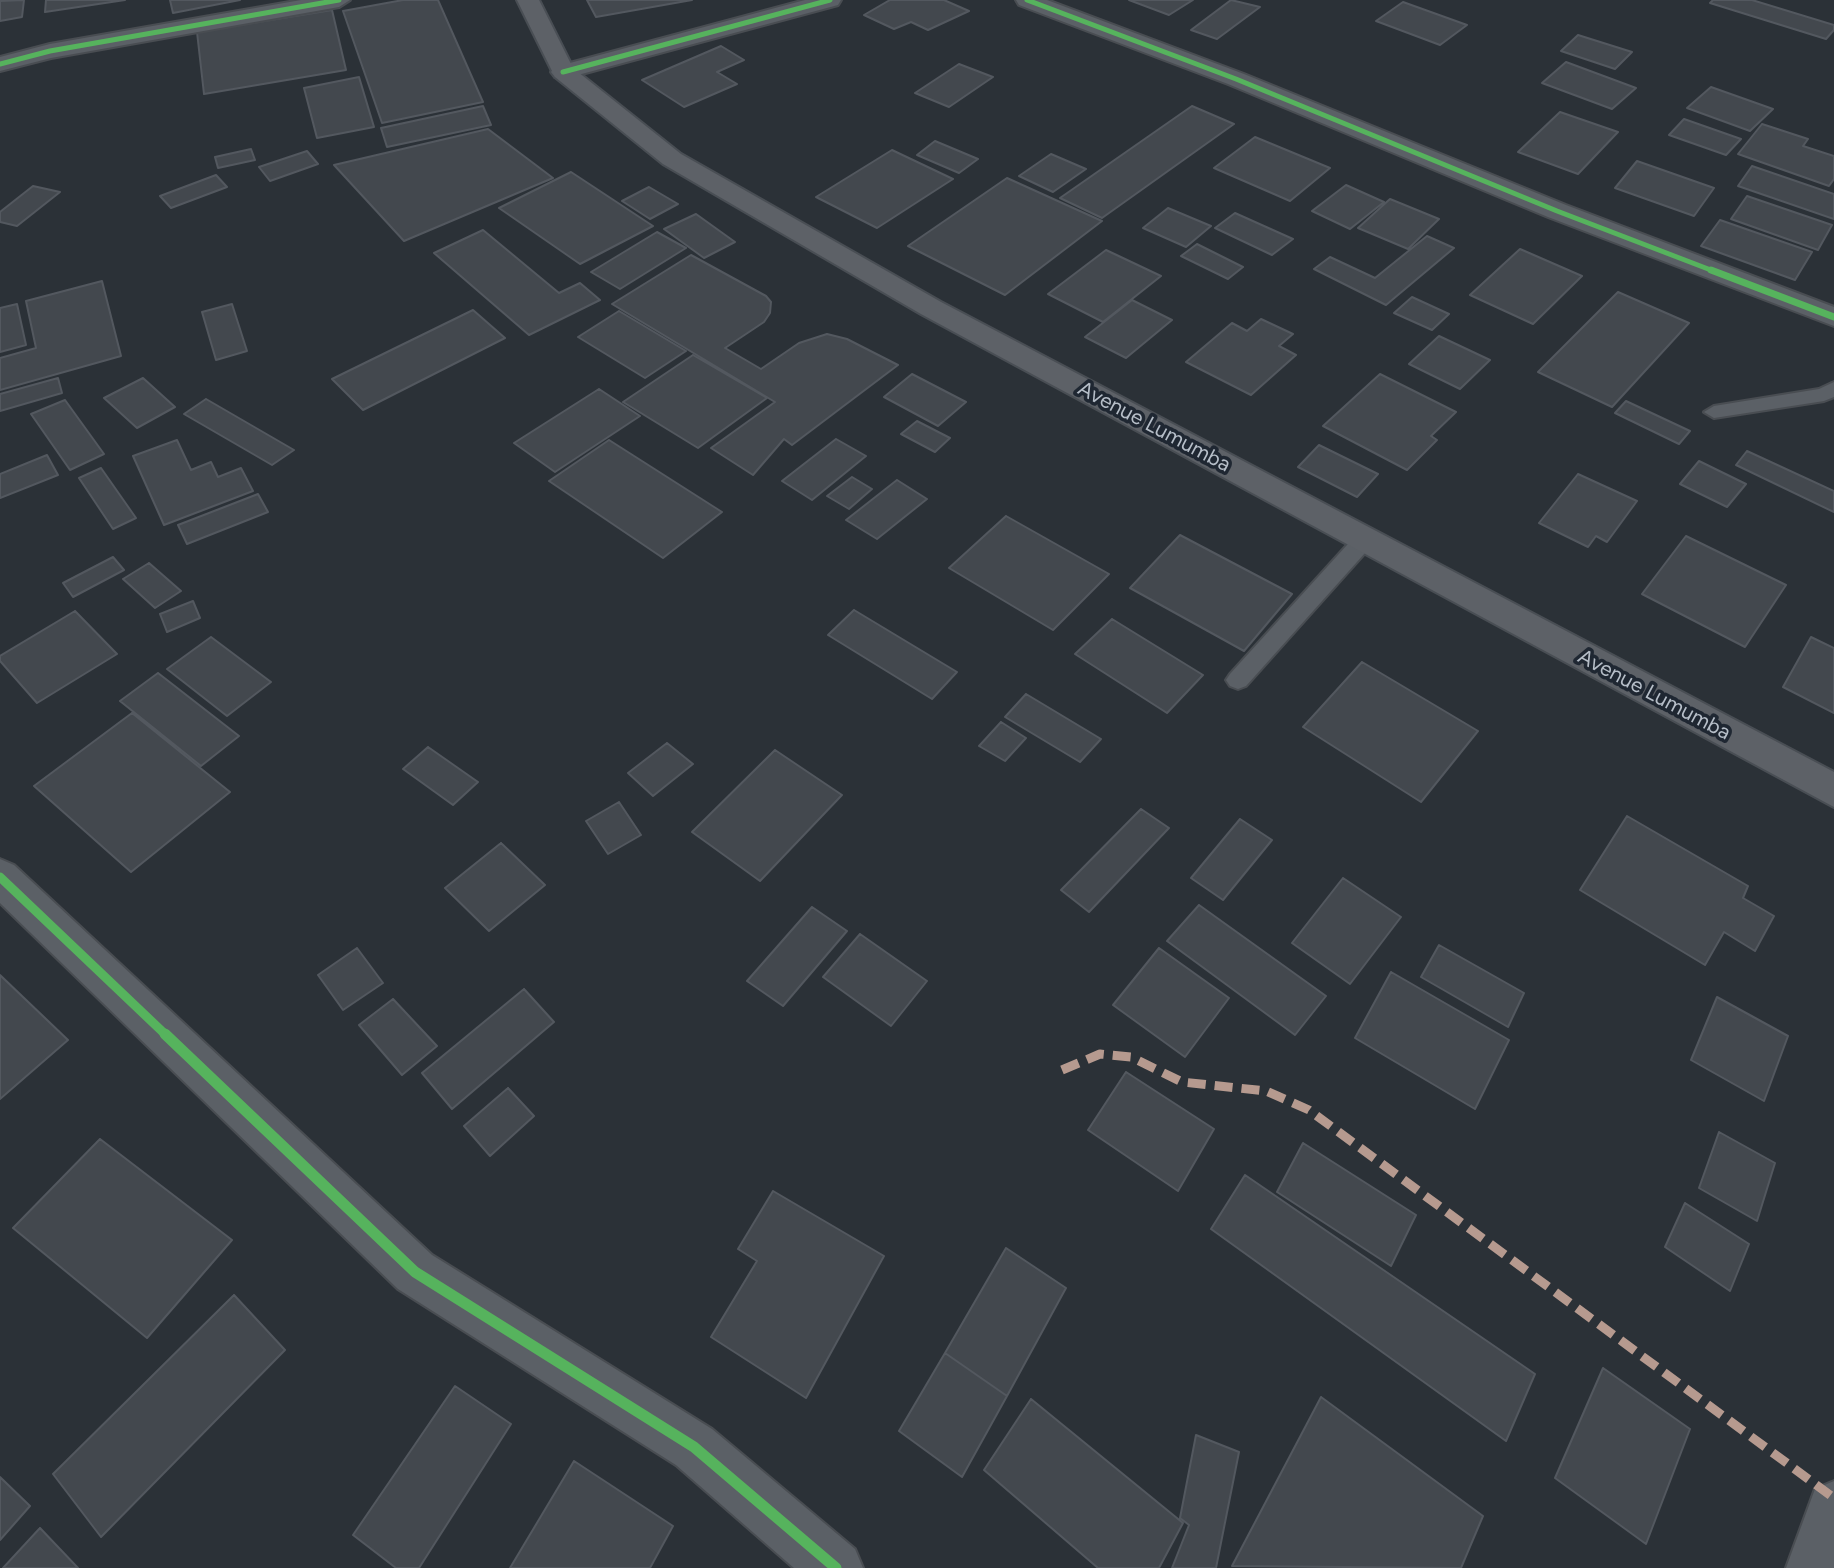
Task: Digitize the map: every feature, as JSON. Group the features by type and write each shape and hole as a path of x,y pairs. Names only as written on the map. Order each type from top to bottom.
{"main road":[{"name":"Avenue Lumumba","path":"528,0 563,72 672,159 932,308 1834,791"}],"street":[{"path":"0,64 50,51 339,0"},
{"path":"563,72 830,0"},
{"path":"1027,0 1236,79 1557,211 1834,317"},
{"path":"0,877 415,1272 694,1447 836,1568"},
{"path":"1812,1568 1834,1508"}],"lane":[{"path":"1714,412 1824,395 1834,388"},
{"path":"1238,680 1365,540"}],"building":[{"path":"24,0 22,17 0,21 0,1"},
{"path":"46,0 125,0 45,12"},
{"path":"170,0 240,0 173,13"},
{"path":"403,0 438,0 483,102 382,123 343,11"},
{"path":"587,0 692,0 596,17"},
{"path":"890,0 944,0 969,11 928,30 911,22 894,29 864,15"},
{"path":"1129,0 1193,0 1169,15"},
{"path":"1231,0 1260,7 1217,39 1191,30"},
{"path":"1713,0 1752,0 1834,25 1834,30 1826,39 1710,3"},
{"path":"1403,2 1467,25 1440,45 1376,21"},
{"path":"332,10 346,70 204,94 197,32"},
{"path":"1578,35 1632,52 1615,69 1561,51"},
{"path":"721,46 744,60 717,72 737,84 684,107 642,80"},
{"path":"1566,62 1636,88 1612,109 1542,83"},
{"path":"959,64 993,77 949,107 915,93"},
{"path":"359,77 374,127 317,138 304,88"},
{"path":"1711,87 1773,109 1750,131 1687,108"},
{"path":"483,106 491,125 387,147 381,128"},
{"path":"1192,106 1234,124 1102,218 1060,198"},
{"path":"1560,112 1618,132 1578,174 1518,152"},
{"path":"1684,119 1741,139 1726,155 1669,135"},
{"path":"1762,124 1808,139 1803,146 1834,156 1834,179 1829,186 1738,154"},
{"path":"488,129 553,178 404,241 334,165"},
{"path":"1255,137 1330,168 1290,201 1214,168"},
{"path":"935,141 978,159 959,173 917,155"},
{"path":"251,149 255,160 218,168 215,157"},
{"path":"892,150 953,179 877,228 816,197"},
{"path":"307,151 318,164 270,181 259,167"},
{"path":"1051,154 1086,169 1053,192 1019,176"},
{"path":"1637,161 1714,188 1694,216 1615,188"},
{"path":"1752,166 1834,194 1834,219 1738,186"},
{"path":"571,172 653,226 580,264 499,208"},
{"path":"216,175 227,187 171,208 160,196"},
{"path":"1007,178 1102,221 1005,295 908,246"},
{"path":"1346,185 1384,202 1350,229 1312,211"},
{"path":"33,186 60,192 17,226 0,222 0,212"},
{"path":"649,187 678,204 650,219 622,201"},
{"path":"1747,196 1832,225 1818,250 1731,219"},
{"path":"1390,199 1439,219 1408,249 1358,228"},
{"path":"1168,208 1211,226 1186,247 1143,228"},
{"path":"1235,213 1293,239 1272,255 1215,228"},
{"path":"696,214 735,242 704,258 664,229"},
{"path":"1720,220 1812,252 1795,280 1701,246"},
{"path":"483,230 559,293 580,283 600,300 529,335 434,253"},
{"path":"657,232 686,248 620,289 591,272"},
{"path":"1427,236 1454,248 1386,305 1314,269 1330,257 1375,278"},
{"path":"1197,244 1243,267 1228,279 1181,256"},
{"path":"1520,249 1582,276 1533,324 1470,295"},
{"path":"1106,250 1161,276 1103,322 1048,294"},
{"path":"691,255 766,296 771,302 770,313 764,322 725,348 761,369 799,343 827,334 847,339 898,365 792,445 784,439 753,475 711,448 775,402 612,304"},
{"path":"102,281 121,356 0,390 0,358 36,348 26,301"},
{"path":"1618,292 1689,323 1612,407 1538,372"},
{"path":"1412,297 1449,314 1432,330 1394,313"},
{"path":"1132,300 1172,320 1126,358 1085,337"},
{"path":"17,304 26,345 0,352 0,308"},
{"path":"232,304 247,351 216,360 202,312"},
{"path":"473,310 505,338 363,410 332,379"},
{"path":"619,311 686,351 645,378 578,337"},
{"path":"1261,319 1293,334 1279,346 1296,355 1251,395 1186,362 1232,323 1247,331"},
{"path":"1439,336 1490,360 1460,389 1409,364"},
{"path":"693,355 767,398 698,448 623,402"},
{"path":"912,374 966,402 938,426 884,397"},
{"path":"1380,374 1456,412 1431,436 1437,440 1407,470 1323,426"},
{"path":"58,378 62,393 0,411 0,394"},
{"path":"143,378 175,407 137,428 104,398"},
{"path":"599,389 640,416 555,472 514,443"},
{"path":"206,399 294,450 272,465 184,414"},
{"path":"65,400 104,454 70,470 31,414"},
{"path":"1626,401 1690,431 1679,444 1615,413"},
{"path":"917,421 950,438 935,452 901,434"},
{"path":"836,439 866,456 812,500 782,481"},
{"path":"177,440 191,470 211,462 218,477 241,468 253,491 164,525 133,456"},
{"path":"609,440 722,512 663,558 549,481"},
{"path":"1319,445 1378,474 1357,497 1298,467"},
{"path":"1747,451 1834,491 1834,512 1736,465"},
{"path":"47,455 58,475 0,498 0,474"},
{"path":"1699,461 1746,484 1727,507 1680,484"},
{"path":"101,468 136,518 113,529 79,478"},
{"path":"1578,474 1637,501 1607,542 1596,536 1588,547 1539,523"},
{"path":"852,477 872,489 849,509 827,496"},
{"path":"897,480 927,499 877,539 846,520"},
{"path":"258,494 268,512 187,544 178,525"},
{"path":"1006,516 1109,574 1053,630 949,568"},
{"path":"1180,535 1292,594 1244,651 1130,588"},
{"path":"1686,536 1786,585 1745,647 1642,594"},
{"path":"113,557 124,570 73,597 63,583"},
{"path":"149,563 181,591 155,608 123,579"},
{"path":"193,601 200,618 167,632 160,614"},
{"path":"854,610 957,672 932,699 828,635"},
{"path":"75,611 117,654 37,703 0,661 0,656"},
{"path":"1112,619 1203,675 1167,713 1075,654"},
{"path":"211,637 271,682 227,716 167,669"},
{"path":"1811,637 1834,648 1834,713 1783,687"},
{"path":"1362,662 1478,731 1421,802 1303,727"},
{"path":"158,673 239,736 201,766 120,701"},
{"path":"1026,694 1101,739 1080,762 1005,717"},
{"path":"132,713 230,792 131,872 34,786"},
{"path":"1001,722 1026,738 1005,761 979,746"},
{"path":"667,743 693,764 653,796 628,773"},
{"path":"428,747 478,782 453,805 403,769"},
{"path":"775,750 842,795 760,881 692,832"},
{"path":"619,802 641,835 608,854 586,821"},
{"path":"1141,809 1169,828 1089,912 1061,890"},
{"path":"1627,816 1748,886 1743,898 1774,916 1755,951 1724,932 1705,965 1580,890"},
{"path":"1240,819 1272,840 1223,900 1191,878"},
{"path":"501,843 545,885 489,931 445,888"},
{"path":"1343,878 1401,917 1350,984 1292,943"},
{"path":"1199,905 1326,996 1295,1035 1167,941"},
{"path":"812,907 847,931 783,1006 747,981"},
{"path":"860,934 927,981 891,1026 823,977"},
{"path":"1439,945 1524,993 1508,1027 1421,977"},
{"path":"357,948 383,983 343,1010 318,975"},
{"path":"1159,948 1229,998 1185,1057 1113,1005"},
{"path":"1391,972 1509,1040 1475,1109 1355,1038"},
{"path":"0,975 68,1040 0,1099"},
{"path":"524,989 554,1022 452,1109 422,1073"},
{"path":"1717,997 1788,1036 1764,1101 1691,1060"},
{"path":"393,999 437,1046 402,1075 359,1025"},
{"path":"1126,1072 1214,1129 1178,1191 1088,1130"},
{"path":"508,1088 534,1116 490,1156 464,1126"},
{"path":"1719,1132 1775,1163 1757,1221 1699,1188"},
{"path":"100,1139 232,1240 147,1338 13,1228"},
{"path":"1303,1143 1416,1215 1391,1266 1277,1192"},
{"path":"1245,1175 1535,1374 1506,1441 1211,1229"},
{"path":"773,1191 884,1256 806,1398 711,1337 757,1261 738,1249"},
{"path":"1685,1203 1749,1244 1730,1291 1665,1247"},
{"path":"1006,1248 1066,1288 1007,1396 945,1353"},
{"path":"234,1295 285,1350 101,1537 53,1474"},
{"path":"945,1353 1007,1396 962,1477 899,1431"},
{"path":"1603,1368 1690,1429 1646,1544 1555,1478"},
{"path":"455,1386 511,1424 419,1568 396,1568 353,1535"},
{"path":"1321,1397 1483,1516 1461,1568 1232,1566"},
{"path":"1031,1399 1183,1523 1159,1568 1098,1568 984,1470"},
{"path":"1196,1435 1239,1452 1216,1568 1172,1568 1189,1525 1180,1518"},
{"path":"574,1461 673,1526 650,1568 510,1568"},
{"path":"0,1477 30,1506 0,1540"},
{"path":"40,1528 78,1568 3,1568"}],"marked path":[{"path":"1062,1070 1100,1054 1131,1057 1182,1082 1266,1091 1309,1110 1834,1498"}],"cycle path":[{"path":"0,64 50,51 339,0"},
{"path":"563,72 830,0"},
{"path":"1027,0 1236,79 1557,211 1834,317"},
{"path":"0,877 415,1272 694,1447 836,1568"}]}
